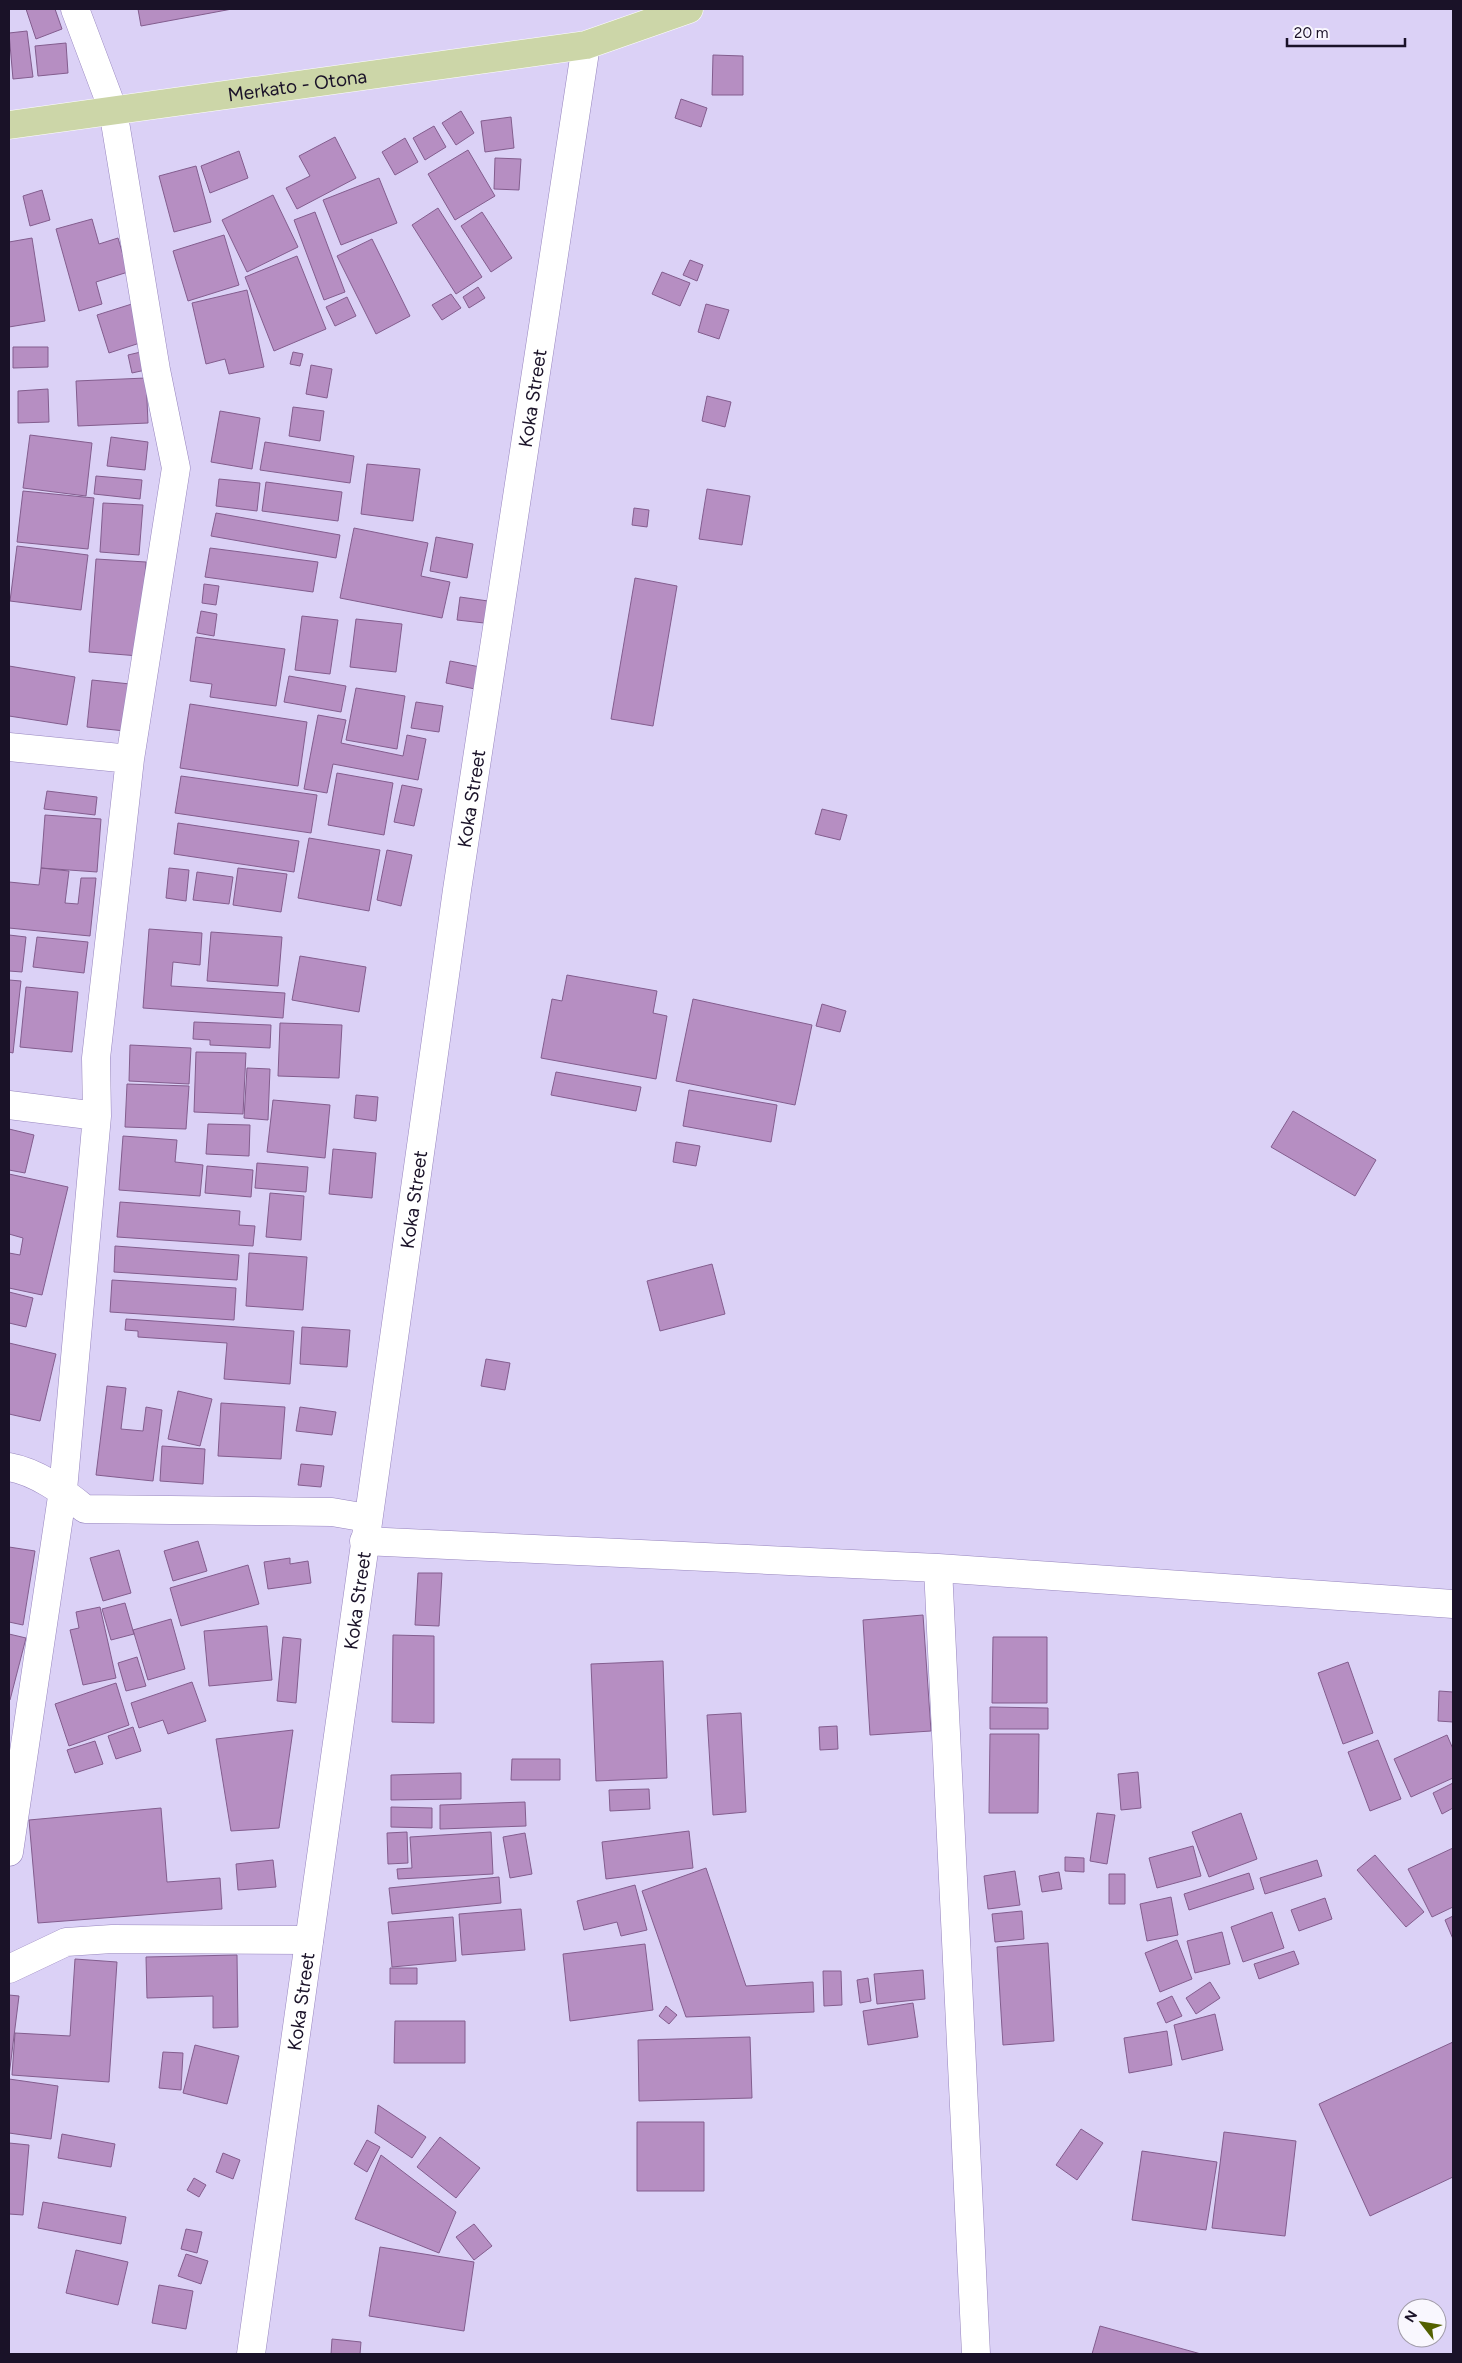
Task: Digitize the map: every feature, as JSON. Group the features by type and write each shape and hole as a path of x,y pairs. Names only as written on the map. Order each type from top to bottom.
{"main road":[{"name":"Merkato - Otona","path":"9,125 586,45 689,9"}],"street":[{"path":"9,1852 63,1490 97,1116 96,1058 130,759 176,468 156,370 113,110 75,9"},
{"name":"Koka Street","path":"251,2354 365,1530 457,890 586,45"},
{"path":"9,747 130,759"},
{"path":"9,1105 97,1116"},
{"path":"9,1467 20,1469 63,1490 85,1509 332,1512 365,1530 1453,1604"},
{"path":"938,1568 976,2354"},
{"path":"9,1952 9,1969 66,1942 112,1939 309,1940"}],"building":[{"path":"26,9 55,9 62,29 36,39"},
{"path":"138,9 232,9 141,26"},
{"path":"27,31 33,77 13,79 9,33"},
{"path":"66,43 68,73 38,76 35,46"},
{"path":"713,55 743,56 743,95 712,95"},
{"path":"681,99 707,108 701,127 675,118"},
{"path":"461,111 474,133 456,145 442,123"},
{"path":"511,117 514,148 485,152 481,121"},
{"path":"434,126 446,147 425,160 413,138"},
{"path":"335,137 356,178 297,209 286,188 310,176 299,156"},
{"path":"405,138 418,162 395,175 382,152"},
{"path":"468,150 495,196 455,220 428,174"},
{"path":"239,151 248,178 210,193 201,166"},
{"path":"495,158 521,159 519,190 494,189"},
{"path":"196,166 211,222 174,232 159,176"},
{"path":"379,178 397,223 341,245 323,200"},
{"path":"42,190 50,220 30,226 23,196"},
{"path":"273,195 298,247 247,272 222,220"},
{"path":"438,208 482,277 456,294 412,225"},
{"path":"315,212 345,292 324,300 294,220"},
{"path":"482,212 512,258 491,272 461,226"},
{"path":"92,219 99,244 118,238 128,272 96,282 102,304 79,311 56,229"},
{"path":"224,235 239,285 188,301 173,251"},
{"path":"32,238 45,321 9,327 9,242"},
{"path":"372,239 410,316 376,334 337,256"},
{"path":"297,256 326,329 274,351 245,277"},
{"path":"690,260 703,265 697,281 683,275"},
{"path":"662,272 690,283 680,306 652,294"},
{"path":"478,287 485,298 469,308 463,297"},
{"path":"247,290 264,367 229,374 225,359 206,364 192,303"},
{"path":"451,294 461,308 442,320 432,305"},
{"path":"347,297 356,316 335,326 326,307"},
{"path":"135,303 146,341 109,353 97,315"},
{"path":"706,304 729,310 719,339 698,332"},
{"path":"13,347 48,347 48,367 13,368"},
{"path":"145,351 150,369 132,373 128,355"},
{"path":"293,352 303,354 300,366 290,364"},
{"path":"311,365 332,369 327,398 306,394"},
{"path":"146,378 148,423 78,426 76,381"},
{"path":"48,389 49,422 18,423 18,391"},
{"path":"707,396 731,402 725,427 702,421"},
{"path":"293,407 324,411 320,441 289,436"},
{"path":"220,411 260,418 252,469 211,462"},
{"path":"30,435 92,443 86,496 23,488"},
{"path":"111,437 148,442 145,470 107,466"},
{"path":"265,442 354,456 350,483 260,470"},
{"path":"367,464 420,469 413,521 361,514"},
{"path":"96,476 142,480 140,499 94,494"},
{"path":"219,479 260,483 257,511 216,506"},
{"path":"266,482 342,492 338,521 262,511"},
{"path":"707,489 750,496 742,545 699,539"},
{"path":"23,491 94,498 88,549 17,542"},
{"path":"103,503 143,505 139,555 100,552"},
{"path":"634,508 649,510 647,527 632,525"},
{"path":"216,513 340,535 336,558 211,536"},
{"path":"354,528 428,543 421,576 450,582 442,618 340,598"},
{"path":"436,537 473,544 467,578 430,571"},
{"path":"17,546 88,555 81,610 10,601"},
{"path":"210,548 318,562 313,592 205,577"},
{"path":"96,559 146,562 139,656 89,652"},
{"path":"635,578 677,586 653,726 611,719"},
{"path":"204,584 219,586 216,605 202,603"},
{"path":"460,597 488,601 484,623 457,620"},
{"path":"201,611 217,614 214,636 197,633"},
{"path":"302,616 338,620 330,674 295,670"},
{"path":"356,619 402,624 396,672 350,667"},
{"path":"196,637 285,649 276,706 210,697 212,684 190,681"},
{"path":"450,661 480,667 475,689 446,683"},
{"path":"9,666 75,677 67,725 9,716"},
{"path":"289,676 346,686 341,712 284,702"},
{"path":"92,680 130,684 125,731 87,727"},
{"path":"356,688 405,696 397,749 346,740"},
{"path":"416,702 443,706 439,732 411,728"},
{"path":"190,704 307,722 298,786 180,768"},
{"path":"318,715 346,720 341,743 403,756 407,735 426,739 418,780 333,764 327,793 304,789"},
{"path":"337,773 393,783 384,835 328,825"},
{"path":"181,776 317,795 311,833 175,813"},
{"path":"402,785 422,789 414,826 394,822"},
{"path":"47,791 97,797 95,815 44,809"},
{"path":"822,809 847,815 840,840 815,834"},
{"path":"45,815 101,819 97,872 41,868"},
{"path":"178,823 299,841 294,872 174,854"},
{"path":"309,838 380,850 369,911 298,898"},
{"path":"387,850 412,855 401,906 377,900"},
{"path":"41,868 69,871 65,903 78,904 81,878 96,878 90,936 9,928 9,882 39,885"},
{"path":"169,868 189,870 186,901 166,898"},
{"path":"238,868 287,874 281,912 233,905"},
{"path":"197,872 233,877 229,904 193,900"},
{"path":"149,929 202,933 200,965 173,962 171,986 285,993 283,1018 143,1008"},
{"path":"211,932 282,937 278,986 207,981"},
{"path":"9,935 26,937 22,972 9,971"},
{"path":"37,937 88,942 84,973 33,967"},
{"path":"300,956 366,967 359,1012 292,1000"},
{"path":"567,975 657,991 653,1013 667,1016 656,1079 541,1058 552,999 562,1001"},
{"path":"9,980 21,981 13,1053 9,1052"},
{"path":"26,987 78,992 72,1052 20,1047"},
{"path":"693,999 812,1025 795,1105 676,1081"},
{"path":"822,1004 846,1011 840,1032 816,1026"},
{"path":"194,1022 271,1025 270,1048 210,1045 210,1040 193,1039"},
{"path":"280,1023 342,1025 339,1078 278,1076"},
{"path":"130,1045 191,1048 189,1084 129,1081"},
{"path":"196,1052 246,1053 243,1114 194,1112"},
{"path":"247,1068 270,1069 268,1120 244,1118"},
{"path":"556,1072 641,1087 636,1111 551,1095"},
{"path":"127,1084 189,1086 186,1129 125,1127"},
{"path":"689,1090 777,1105 771,1142 683,1126"},
{"path":"356,1095 378,1097 376,1121 354,1118"},
{"path":"273,1100 330,1105 325,1158 267,1152"},
{"path":"1293,1111 1376,1160 1355,1196 1271,1147"},
{"path":"208,1124 250,1125 249,1156 206,1154"},
{"path":"9,1129 34,1135 25,1173 9,1170"},
{"path":"123,1136 177,1140 175,1162 203,1165 200,1196 119,1190"},
{"path":"676,1142 700,1146 696,1166 673,1162"},
{"path":"333,1149 376,1153 372,1198 329,1194"},
{"path":"257,1163 308,1167 306,1192 255,1188"},
{"path":"207,1166 253,1170 251,1197 205,1193"},
{"path":"9,1174 68,1187 42,1295 9,1288 9,1253 20,1255 23,1238 9,1234"},
{"path":"270,1193 304,1196 301,1240 266,1237"},
{"path":"120,1202 240,1211 239,1225 255,1226 253,1246 117,1237"},
{"path":"115,1246 239,1255 237,1280 114,1272"},
{"path":"249,1253 307,1257 303,1310 246,1306"},
{"path":"712,1264 725,1314 660,1331 647,1281"},
{"path":"112,1280 236,1288 234,1320 110,1312"},
{"path":"9,1292 33,1298 26,1327 9,1323"},
{"path":"126,1319 294,1331 290,1384 224,1379 227,1343 138,1337 138,1331 125,1330"},
{"path":"302,1327 350,1330 347,1367 300,1364"},
{"path":"9,1343 56,1354 40,1421 9,1414"},
{"path":"486,1359 510,1363 505,1390 481,1386"},
{"path":"107,1386 126,1388 121,1429 143,1431 146,1407 162,1410 153,1481 96,1475"},
{"path":"178,1391 212,1399 200,1446 168,1439"},
{"path":"221,1403 285,1407 281,1459 218,1456"},
{"path":"300,1407 336,1412 332,1435 296,1431"},
{"path":"162,1446 205,1449 203,1484 160,1481"},
{"path":"301,1464 324,1466 321,1487 298,1485"},
{"path":"198,1541 207,1571 173,1581 164,1551"},
{"path":"9,1547 35,1551 23,1625 9,1622"},
{"path":"119,1550 131,1593 103,1601 90,1558"},
{"path":"290,1558 290,1564 308,1561 311,1583 268,1589 264,1562"},
{"path":"248,1565 259,1604 181,1626 170,1588"},
{"path":"418,1573 442,1573 439,1626 415,1625"},
{"path":"125,1603 134,1634 111,1640 102,1609"},
{"path":"100,1607 116,1678 83,1685 70,1630 79,1628 76,1612"},
{"path":"923,1615 931,1731 870,1735 863,1620"},
{"path":"171,1619 185,1669 148,1680 133,1630"},
{"path":"267,1626 272,1680 209,1686 204,1631"},
{"path":"9,1634 26,1638 10,1700 9,1700"},
{"path":"393,1635 434,1636 434,1723 392,1722"},
{"path":"283,1637 301,1639 296,1703 277,1701"},
{"path":"993,1637 1047,1637 1047,1703 992,1703"},
{"path":"137,1657 146,1686 126,1691 118,1663"},
{"path":"663,1661 667,1778 596,1781 591,1664"},
{"path":"1348,1662 1373,1733 1343,1744 1318,1673"},
{"path":"192,1682 206,1721 168,1734 163,1720 139,1728 131,1703"},
{"path":"116,1683 129,1725 69,1746 55,1704"},
{"path":"1439,1691 1453,1692 1453,1722 1438,1721"},
{"path":"990,1707 1048,1708 1048,1729 990,1729"},
{"path":"741,1713 746,1812 713,1815 707,1715"},
{"path":"837,1726 838,1749 820,1750 819,1727"},
{"path":"133,1727 141,1751 116,1759 108,1736"},
{"path":"293,1730 279,1828 231,1831 216,1739"},
{"path":"990,1734 1039,1734 1038,1813 989,1813"},
{"path":"1447,1735 1453,1749 1453,1778 1411,1797 1394,1759"},
{"path":"1378,1740 1401,1799 1370,1811 1348,1752"},
{"path":"95,1741 103,1764 75,1773 67,1750"},
{"path":"512,1759 560,1759 560,1780 511,1780"},
{"path":"1138,1772 1141,1808 1121,1810 1118,1774"},
{"path":"461,1773 461,1799 391,1800 391,1775"},
{"path":"1453,1783 1453,1808 1442,1814 1433,1793"},
{"path":"649,1789 650,1809 610,1811 609,1790"},
{"path":"525,1802 526,1826 440,1829 440,1805"},
{"path":"391,1807 432,1808 432,1828 391,1827"},
{"path":"161,1808 167,1882 220,1878 222,1909 38,1923 29,1820"},
{"path":"1097,1813 1115,1815 1107,1864 1090,1861"},
{"path":"1241,1813 1257,1859 1209,1877 1192,1832"},
{"path":"689,1831 693,1868 606,1879 602,1842"},
{"path":"407,1832 408,1863 388,1864 387,1833"},
{"path":"491,1832 493,1874 398,1879 397,1869 412,1868 410,1837"},
{"path":"525,1833 532,1874 510,1878 503,1837"},
{"path":"1193,1846 1201,1876 1157,1888 1149,1858"},
{"path":"1453,1848 1453,1907 1432,1917 1408,1869"},
{"path":"1375,1855 1424,1912 1406,1927 1357,1870"},
{"path":"1065,1857 1084,1858 1084,1872 1065,1871"},
{"path":"273,1860 276,1887 238,1890 236,1864"},
{"path":"1317,1860 1322,1876 1265,1894 1260,1878"},
{"path":"706,1868 746,1986 813,1982 814,2012 686,2017 642,1891"},
{"path":"1015,1871 1020,1905 988,1909 984,1876"},
{"path":"1059,1872 1062,1889 1042,1892 1039,1876"},
{"path":"1249,1873 1254,1889 1189,1910 1184,1894"},
{"path":"1109,1874 1125,1874 1125,1904 1109,1904"},
{"path":"499,1877 501,1903 392,1914 389,1888"},
{"path":"635,1885 647,1930 621,1936 617,1922 584,1930 577,1901"},
{"path":"1171,1897 1178,1935 1147,1941 1140,1904"},
{"path":"1325,1898 1332,1919 1299,1931 1291,1910"},
{"path":"521,1909 525,1950 462,1955 459,1914"},
{"path":"1022,1911 1024,1939 995,1942 992,1914"},
{"path":"1272,1912 1284,1948 1243,1962 1231,1927"},
{"path":"1453,1916 1453,1939 1445,1920"},
{"path":"453,1917 456,1961 392,1967 388,1922"},
{"path":"1222,1932 1230,1964 1195,1973 1187,1941"},
{"path":"1177,1940 1192,1979 1160,1992 1145,1953"},
{"path":"1048,1943 1054,2041 1003,2045 997,1947"},
{"path":"645,1944 653,2010 570,2021 563,1954"},
{"path":"1294,1951 1299,1964 1259,1979 1254,1964"},
{"path":"237,1955 238,2027 213,2028 213,1996 147,1998 146,1957"},
{"path":"75,1959 117,1962 109,2082 12,2075 15,2033 70,2036"},
{"path":"390,1968 417,1968 417,1984 390,1984"},
{"path":"923,1970 925,1999 877,2004 874,1974"},
{"path":"823,1971 841,1971 842,2005 824,2006"},
{"path":"868,1978 871,2001 860,2003 857,1980"},
{"path":"1210,1982 1220,1998 1196,2014 1186,1998"},
{"path":"9,1995 19,1996 9,2076"},
{"path":"1172,1996 1182,2016 1166,2023 1157,2003"},
{"path":"913,2003 918,2037 868,2045 863,2011"},
{"path":"666,2006 677,2015 669,2024 659,2016"},
{"path":"1215,2014 1223,2050 1182,2060 1174,2025"},
{"path":"395,2021 465,2021 465,2063 394,2063"},
{"path":"1167,2031 1172,2065 1129,2073 1124,2038"},
{"path":"750,2037 752,2098 639,2101 638,2040"},
{"path":"1453,2042 1453,2177 1370,2216 1319,2104"},
{"path":"195,2045 239,2056 227,2104 183,2093"},
{"path":"163,2052 183,2053 181,2090 159,2088"},
{"path":"9,2079 58,2086 51,2139 9,2133"},
{"path":"378,2105 426,2137 412,2158 375,2133"},
{"path":"637,2122 704,2122 704,2191 637,2191"},
{"path":"1081,2129 1103,2143 1077,2180 1056,2165"},
{"path":"1224,2132 1296,2141 1285,2236 1212,2228"},
{"path":"62,2134 115,2144 111,2167 58,2158"},
{"path":"440,2137 480,2168 456,2198 417,2167"},
{"path":"367,2140 380,2147 367,2172 354,2164"},
{"path":"9,2143 29,2145 23,2215 9,2214"},
{"path":"1142,2151 1217,2162 1206,2230 1132,2220"},
{"path":"223,2153 240,2160 233,2179 216,2172"},
{"path":"381,2155 456,2212 439,2253 355,2219"},
{"path":"194,2178 206,2185 199,2197 187,2190"},
{"path":"43,2202 126,2217 121,2244 38,2228"},
{"path":"474,2224 492,2246 474,2260 456,2237"},
{"path":"186,2229 202,2232 197,2253 181,2249"},
{"path":"380,2247 474,2262 464,2331 369,2316"},
{"path":"76,2250 128,2262 118,2305 66,2293"},
{"path":"186,2254 208,2261 201,2284 178,2276"},
{"path":"159,2285 193,2291 186,2329 152,2323"},
{"path":"1100,2326 1201,2354 1092,2354"},
{"path":"332,2339 361,2342 360,2354 331,2354"}]}
